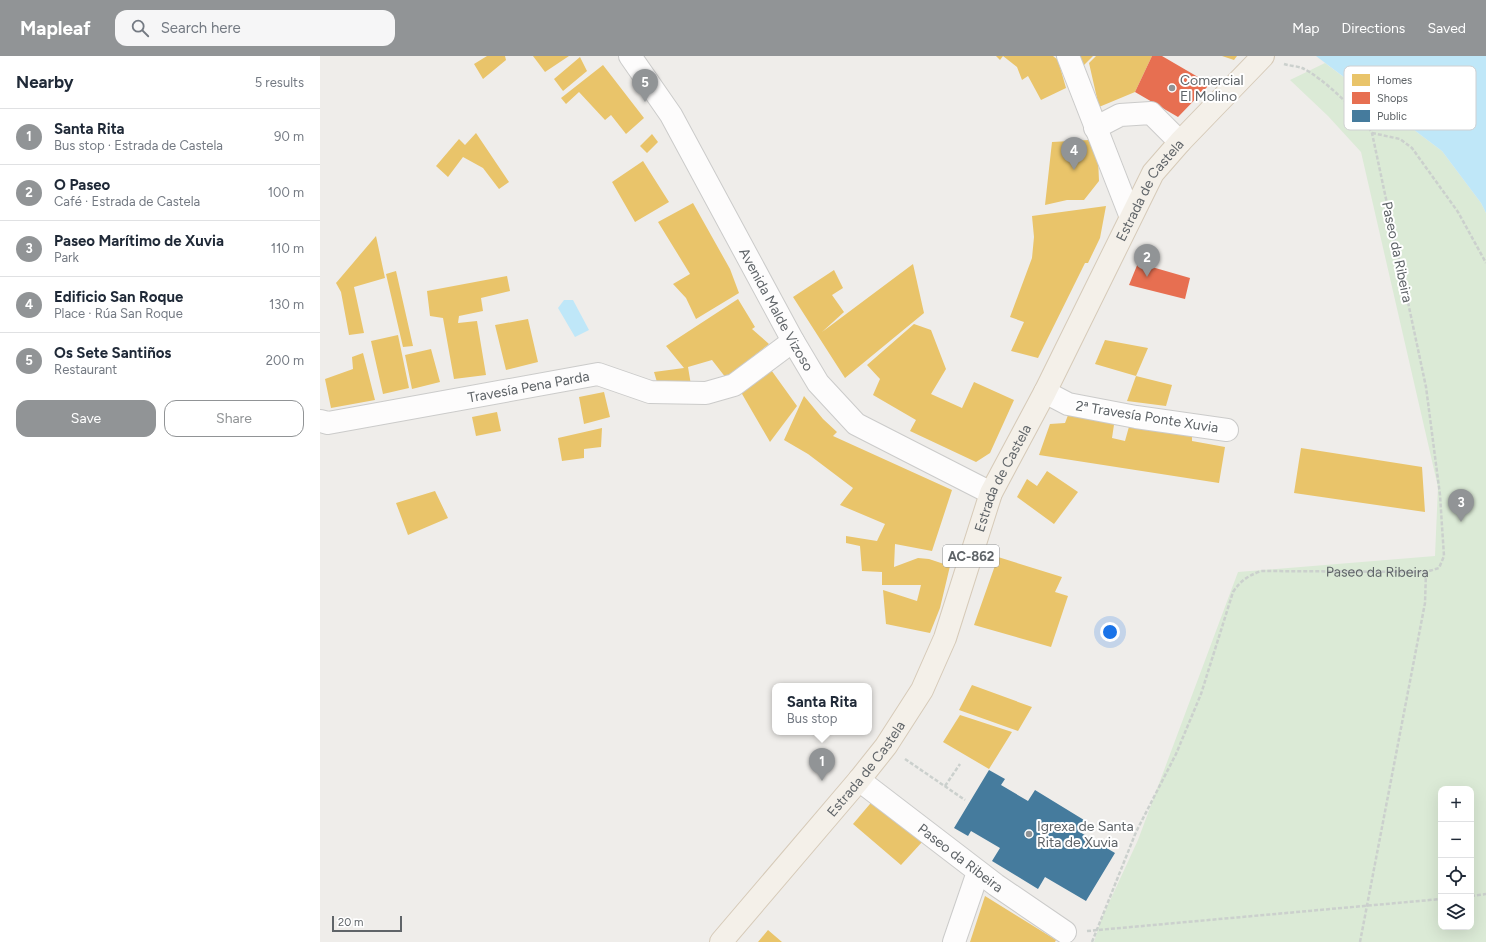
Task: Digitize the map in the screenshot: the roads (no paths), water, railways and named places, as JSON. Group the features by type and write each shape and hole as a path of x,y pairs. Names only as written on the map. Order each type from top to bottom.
{"main road":[{"name":"Estrada de Castela","path":"722,942 886,746 922,690 945,638 991,493 1045,392 1130,215 1152,173 1180,142 1270,60"}],"street":[{"name":"Avenida Malde Vizoso","path":"630,56 671,115 793,341 818,383 856,424 991,493"},
{"path":"1068,56 1130,215"},
{"path":"1095,128 1120,115 1151,113 1180,142"},
{"name":"Travesía Pena Parda","path":"320,421 328,423 598,374 650,392 706,392 734,385 793,341"},
{"name":"2ª Travesía Ponte Xuvia","path":"1045,392 1068,404 1136,417 1227,430"},
{"name":"Paseo da Ribeira","path":"859,780 978,872 1066,932"},
{"path":"954,942 978,872"}],"water":[{"path":"1316,56 1486,56 1486,213 1481,203 1442,151 1414,130 1476,130 1476,66 1344,66 1344,77"},
{"path":"564,300 573,300 589,330 575,337 558,308"}],"place":[{"name":"Comercial El Molino","path":"1172,88"},
{"name":"Os Sete Santiños","path":"645,102"},
{"name":"Edificio San Roque","path":"1074,170"},
{"name":"O Paseo","path":"1147,277"},
{"name":"Paseo Marítimo de Xuvia","path":"1461,522"},
{"name":"Santa Rita","path":"822,781"},
{"name":"Igrexa de Santa Rita de Xuvia","path":"1029,834"}]}
